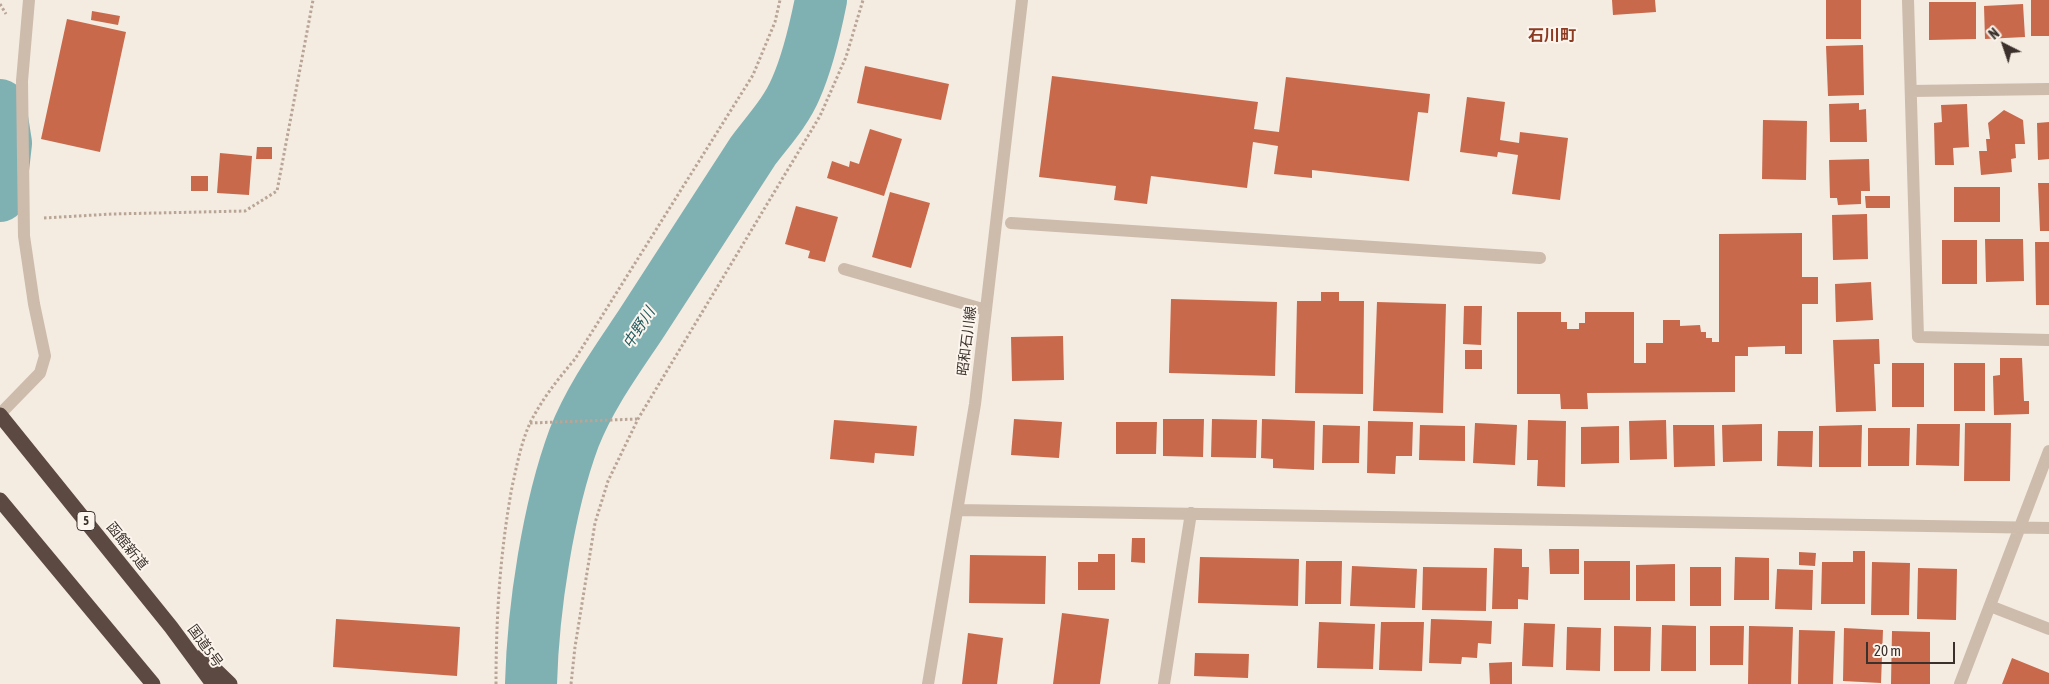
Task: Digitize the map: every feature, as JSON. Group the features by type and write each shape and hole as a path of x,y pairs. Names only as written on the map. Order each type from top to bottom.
{"highway":[{"name":"函館新道","path":"0,415 171,627"},
{"path":"0,500 153,684"},
{"name":"国道5号","path":"171,627 212,684"},
{"name":"5","path":"171,627 230,684"}],"street":[{"path":"0,415 40,373 45,356 34,304 24,220 22,81 30,0"},
{"name":"昭和石川線","path":"928,684 975,404 1022,0"},
{"path":"1908,0 1918,338 2049,340"},
{"path":"1911,92 2049,89"},
{"path":"1011,223 1540,258"},
{"path":"844,269 986,310"},
{"path":"1960,684 2049,451"},
{"path":"958,510 2049,528"},
{"path":"1164,684 1191,513"},
{"path":"1990,606 2049,628"}],"path":[{"path":"24,220 112,214 245,211 277,191 313,0"},
{"path":"496,684 498,583 518,460 530,423 547,393 585,344 753,75 775,22 780,0"},
{"path":"571,684 595,523 608,481 638,419 820,116 846,57 863,0"},
{"path":"530,423 638,419"}],"building":[{"path":"1612,0 1655,0 1656,12 1613,15"},
{"path":"1826,0 1861,0 1861,39 1826,39"},
{"path":"2031,0 2049,0 2049,36 2031,36"},
{"path":"1929,2 1976,2 1976,39 1929,40"},
{"path":"2023,4 2025,37 1985,39 1984,6"},
{"path":"92,11 120,16 118,25 91,20"},
{"path":"67,19 126,32 100,152 41,139"},
{"path":"1863,45 1864,95 1828,96 1826,46"},
{"path":"865,66 949,84 941,120 857,103"},
{"path":"1052,76 1258,102 1254,129 1279,132 1286,77 1430,94 1428,113 1418,112 1409,181 1312,170 1312,178 1274,174 1278,146 1253,142 1247,188 1151,176 1147,204 1114,200 1116,186 1039,177"},
{"path":"1467,97 1505,102 1500,140 1519,143 1520,132 1568,138 1560,200 1512,194 1518,155 1498,152 1497,157 1460,152"},
{"path":"1859,103 1859,110 1866,109 1867,142 1830,142 1829,104"},
{"path":"1967,104 1969,147 1953,148 1954,165 1935,165 1934,123 1942,122 1941,105"},
{"path":"2004,110 2023,120 2025,144 2015,144 2016,158 2011,159 2012,172 1981,175 1979,151 1987,151 1986,139 1990,139 1988,123"},
{"path":"1763,120 1807,121 1806,180 1762,179"},
{"path":"2049,122 2049,159 2038,160 2037,123"},
{"path":"870,129 902,139 884,196 827,178 832,161 849,167 850,161 859,164"},
{"path":"257,147 272,147 272,159 256,159"},
{"path":"220,153 252,156 249,195 217,193"},
{"path":"1869,159 1870,191 1861,191 1861,204 1838,205 1837,198 1830,198 1829,160"},
{"path":"191,176 208,176 208,191 191,191"},
{"path":"2038,183 2049,183 2049,231 2040,231"},
{"path":"1954,187 2000,187 2000,222 1954,222"},
{"path":"890,192 930,203 911,268 872,257"},
{"path":"1865,196 1890,196 1890,208 1866,208"},
{"path":"796,206 838,217 825,262 808,258 810,251 785,244"},
{"path":"1867,214 1868,259 1833,260 1832,215"},
{"path":"1802,233 1802,277 1818,277 1818,304 1802,304 1802,354 1785,354 1785,346 1748,347 1748,356 1735,356 1735,392 1587,393 1588,409 1561,409 1560,394 1517,394 1517,312 1561,312 1561,322 1567,322 1567,329 1579,329 1579,323 1585,323 1585,312 1634,312 1634,363 1646,363 1646,343 1663,343 1663,320 1680,320 1680,326 1700,325 1701,332 1706,332 1706,338 1712,338 1712,342 1719,342 1719,234"},
{"path":"1985,239 2023,239 2024,281 1986,282"},
{"path":"1942,240 1977,240 1977,284 1942,284"},
{"path":"2035,242 2049,242 2049,305 2036,305"},
{"path":"1871,282 1873,320 1836,322 1835,284"},
{"path":"1321,292 1339,292 1339,301 1364,301 1363,394 1295,393 1297,301 1321,301"},
{"path":"1171,299 1277,302 1275,376 1169,373"},
{"path":"1377,302 1446,304 1443,413 1373,411"},
{"path":"1464,306 1482,306 1481,345 1463,344"},
{"path":"1063,336 1064,380 1012,381 1011,337"},
{"path":"1879,339 1880,364 1874,364 1876,411 1836,412 1833,340"},
{"path":"1465,350 1482,350 1482,369 1465,369"},
{"path":"2000,358 2022,358 2024,401 2029,401 2029,414 1994,415 1993,376 2000,375"},
{"path":"1892,363 1924,363 1924,407 1892,407"},
{"path":"1954,363 1985,363 1985,411 1954,411"},
{"path":"1014,419 1062,422 1059,458 1011,455"},
{"path":"1163,419 1204,419 1203,457 1163,456"},
{"path":"1212,419 1257,420 1256,458 1211,457"},
{"path":"1262,419 1315,421 1314,470 1273,468 1273,459 1261,458"},
{"path":"834,420 917,426 914,456 875,453 874,463 830,459"},
{"path":"1528,420 1566,421 1565,487 1537,486 1538,460 1527,460"},
{"path":"1666,420 1667,459 1630,460 1629,421"},
{"path":"1368,421 1413,422 1412,456 1396,456 1395,474 1367,473"},
{"path":"1116,422 1157,422 1156,454 1116,454"},
{"path":"1475,423 1517,425 1515,465 1473,463"},
{"path":"1965,423 2011,423 2010,481 1964,481"},
{"path":"1762,424 1762,461 1723,462 1722,425"},
{"path":"1917,424 1960,424 1959,466 1916,465"},
{"path":"1323,425 1360,426 1359,463 1322,463"},
{"path":"1420,425 1465,426 1465,461 1419,460"},
{"path":"1673,425 1714,425 1715,466 1674,467"},
{"path":"1862,425 1861,467 1819,467 1819,426"},
{"path":"1619,426 1619,463 1581,464 1581,427"},
{"path":"1868,428 1910,428 1909,466 1868,466"},
{"path":"1778,431 1813,431 1812,467 1777,466"},
{"path":"1132,538 1145,538 1145,563 1131,562"},
{"path":"1494,548 1522,549 1522,567 1529,567 1528,600 1518,599 1518,609 1492,609"},
{"path":"1549,549 1579,549 1579,574 1550,574"},
{"path":"1853,551 1865,551 1865,604 1821,604 1822,562 1853,562"},
{"path":"1799,552 1816,553 1815,566 1799,565"},
{"path":"1098,554 1115,554 1115,590 1078,590 1078,562 1098,562"},
{"path":"970,555 1046,556 1045,604 969,603"},
{"path":"1200,557 1299,559 1298,606 1198,603"},
{"path":"1735,557 1769,558 1769,600 1734,600"},
{"path":"1306,561 1342,561 1341,604 1305,604"},
{"path":"1584,561 1630,561 1630,600 1584,600"},
{"path":"1872,562 1910,563 1909,615 1871,615"},
{"path":"1675,564 1675,601 1636,601 1636,565"},
{"path":"1352,566 1417,569 1415,608 1350,606"},
{"path":"1423,567 1487,568 1486,611 1422,610"},
{"path":"1690,567 1721,567 1721,606 1690,606"},
{"path":"1918,568 1957,569 1956,620 1917,619"},
{"path":"1777,569 1813,570 1812,610 1775,609"},
{"path":"1062,613 1109,619 1100,684 1053,684"},
{"path":"336,619 460,627 457,676 333,667"},
{"path":"1431,619 1492,621 1491,644 1478,643 1477,658 1462,657 1461,664 1429,663"},
{"path":"1319,622 1375,624 1373,669 1317,668"},
{"path":"1381,622 1424,622 1422,671 1379,670"},
{"path":"1524,623 1555,624 1553,667 1522,666"},
{"path":"1662,625 1696,626 1696,671 1661,671"},
{"path":"1614,626 1651,627 1650,671 1614,671"},
{"path":"1710,626 1744,626 1743,665 1710,665"},
{"path":"1749,626 1793,627 1791,684 1748,684"},
{"path":"1567,627 1601,628 1600,671 1566,670"},
{"path":"1844,628 1883,630 1881,683 1843,681"},
{"path":"1799,630 1835,631 1833,684 1798,684"},
{"path":"1892,631 1930,632 1930,684 1891,684"},
{"path":"968,633 1003,638 997,684 962,684"},
{"path":"1195,653 1249,654 1248,678 1194,676"},
{"path":"2012,658 2049,673 2049,684 2002,684"},
{"path":"1512,662 1512,684 1490,684 1489,663"}],"waterway":[{"name":"中野川","path":"531,684 535,624 549,527 565,466 580,423 613,365 753,151 787,105 804,67 814,34 821,0"},
{"path":"0,105 6,143 0,196"}],"district":[{"name":"石川町","path":"1552,36"}]}
